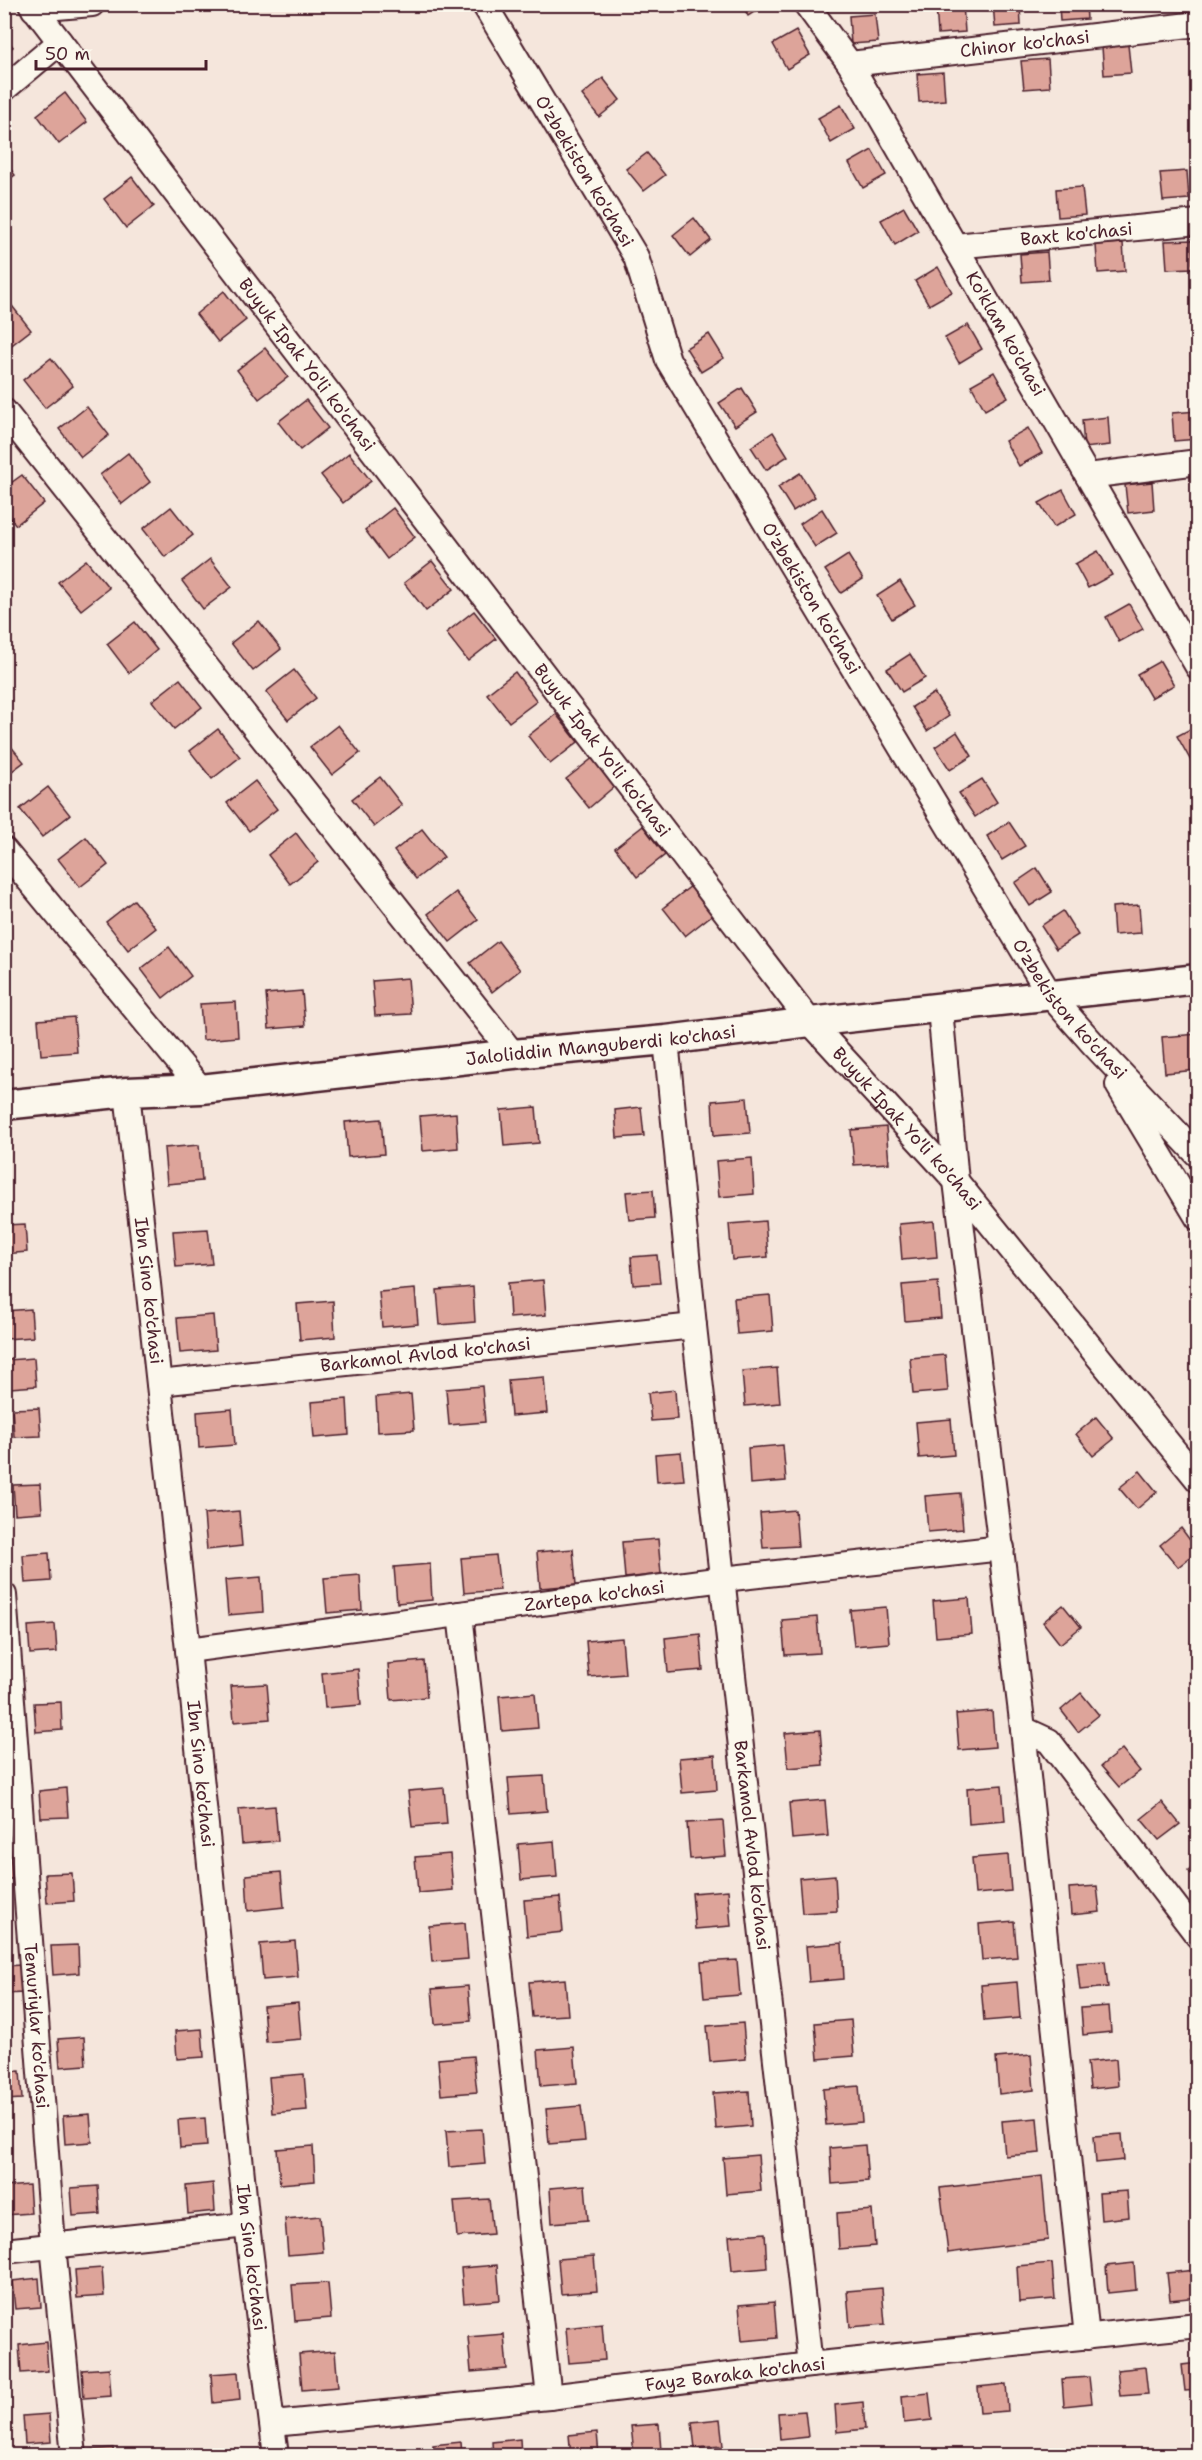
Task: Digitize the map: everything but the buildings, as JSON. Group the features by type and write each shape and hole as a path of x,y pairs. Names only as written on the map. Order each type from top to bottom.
{"street":[{"path":"33,7 92,4"},
{"name":"O'zbekiston ko'chasi","path":"484,4 636,257 668,360 1050,995 1095,1047 1197,1155"},
{"name":"Ko'klam ko'chasi","path":"806,4 850,64 1197,667"},
{"name":"Buyuk Ipak Yo'li ko'chasi","path":"33,7 810,1022 956,1181 1197,1480"},
{"name":"Chinor ko'chasi","path":"850,64 1197,24"},
{"path":"4,89 60,42"},
{"name":"Baxt ko'chasi","path":"955,246 1197,222"},
{"path":"4,411 12,438 513,1054"},
{"path":"1088,476 1197,462"},
{"path":"9,862 201,1089"},
{"name":"Jaloliddin Manguberdi ko'chasi","path":"4,1105 127,1092 201,1089 513,1054 666,1040 1197,980"},
{"path":"940,1009 956,1181 1023,1729 1087,2337"},
{"name":"Barkamol Avlod ko'chasi","path":"666,1040 694,1326 810,2366"},
{"path":"1095,1047 1197,1218"},
{"name":"Ibn Sino ko'chasi","path":"127,1092 188,1650 247,2225 276,2456"},
{"name":"Barkamol Avlod ko'chasi","path":"159,1383 694,1326"},
{"name":"Zartepa ko'chasi","path":"188,1650 723,1580 1002,1548"},
{"name":"Temuriylar ko'chasi","path":"4,1595 53,2246 74,2456"},
{"path":"460,1614 549,2397"},
{"path":"1023,1729 1049,1741 1197,1936"},
{"path":"4,2250 247,2225"},
{"name":"Fayz Baraka ko'chasi","path":"273,2424 549,2397 810,2366 1197,2325"}]}
